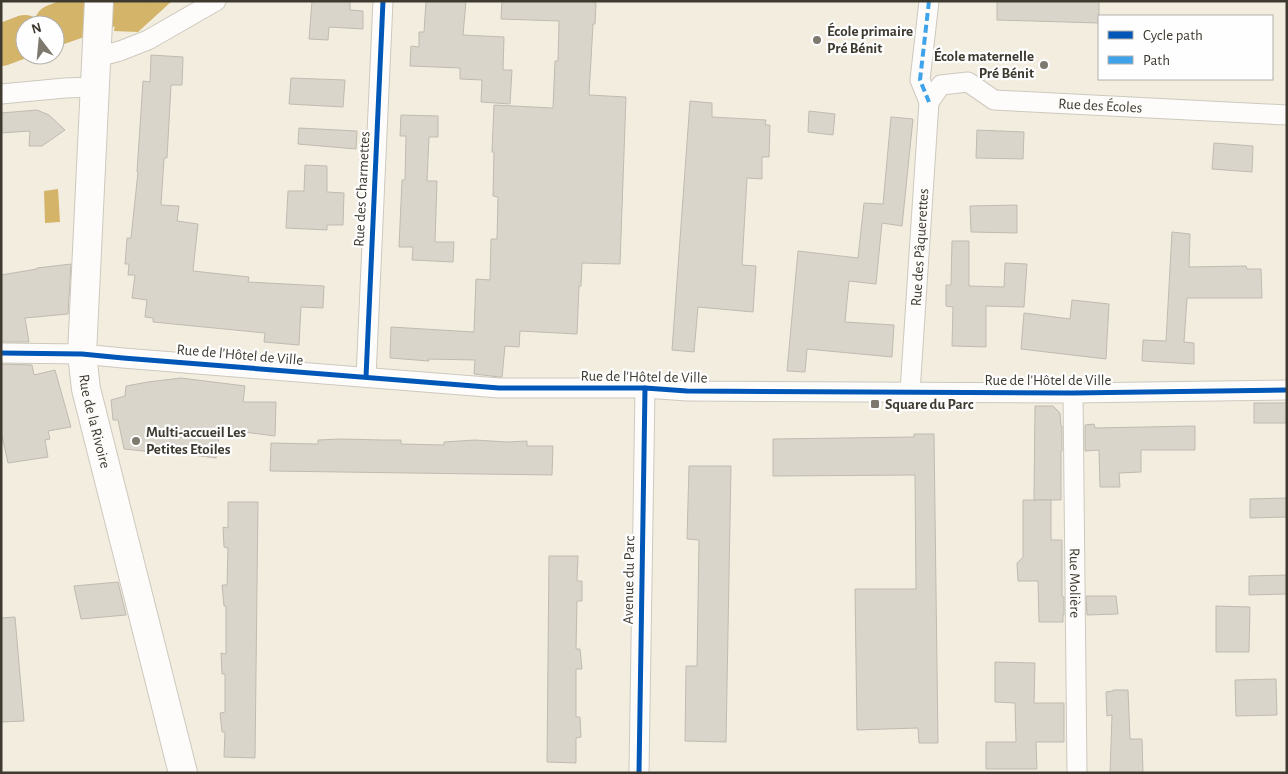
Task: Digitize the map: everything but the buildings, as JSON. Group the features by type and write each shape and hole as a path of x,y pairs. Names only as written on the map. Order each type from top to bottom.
{"street":[{"name":"Rue de la Rivoire","path":"99,1 82,354 86,389 183,773"},
{"path":"97,51 120,51 148,40 216,1"},
{"name":"Rue des Charmettes","path":"366,378 383,1"},
{"path":"929,1 920,80 929,102"},
{"name":"Rue des Écoles","path":"929,102 941,85 968,82 994,100 1287,115"},
{"path":"1,94 65,88 94,88"},
{"name":"Rue des Pâquerettes","path":"910,392 929,102"},
{"name":"Rue de l'Hôtel de Ville","path":"1,353 82,354 499,388 1073,393 1287,390"},
{"name":"Avenue du Parc","path":"639,773 645,388"},
{"name":"Rue Molière","path":"1073,393 1078,773"}],"shaded area":[{"path":"118,1 172,1 138,32 114,31"},
{"path":"58,189 60,222 45,223 44,191"}],"waterway":[{"path":"65,22 124,1"},
{"path":"1,45 15,40"}],"marked path":[{"path":"929,1 920,80 929,102"}],"cycle path":[{"path":"366,377 383,1"},
{"path":"1,353 82,354 499,388 1073,393 1287,390"},
{"path":"639,773 645,388"}],"place":[{"name":"École primaire Pré Bénit","path":"817,40"},
{"name":"École maternelle Pré Bénit","path":"1044,65"},
{"name":"Square du Parc","path":"875,404"},
{"name":"Multi-accueil Les Petites Etoiles","path":"136,441"}]}
